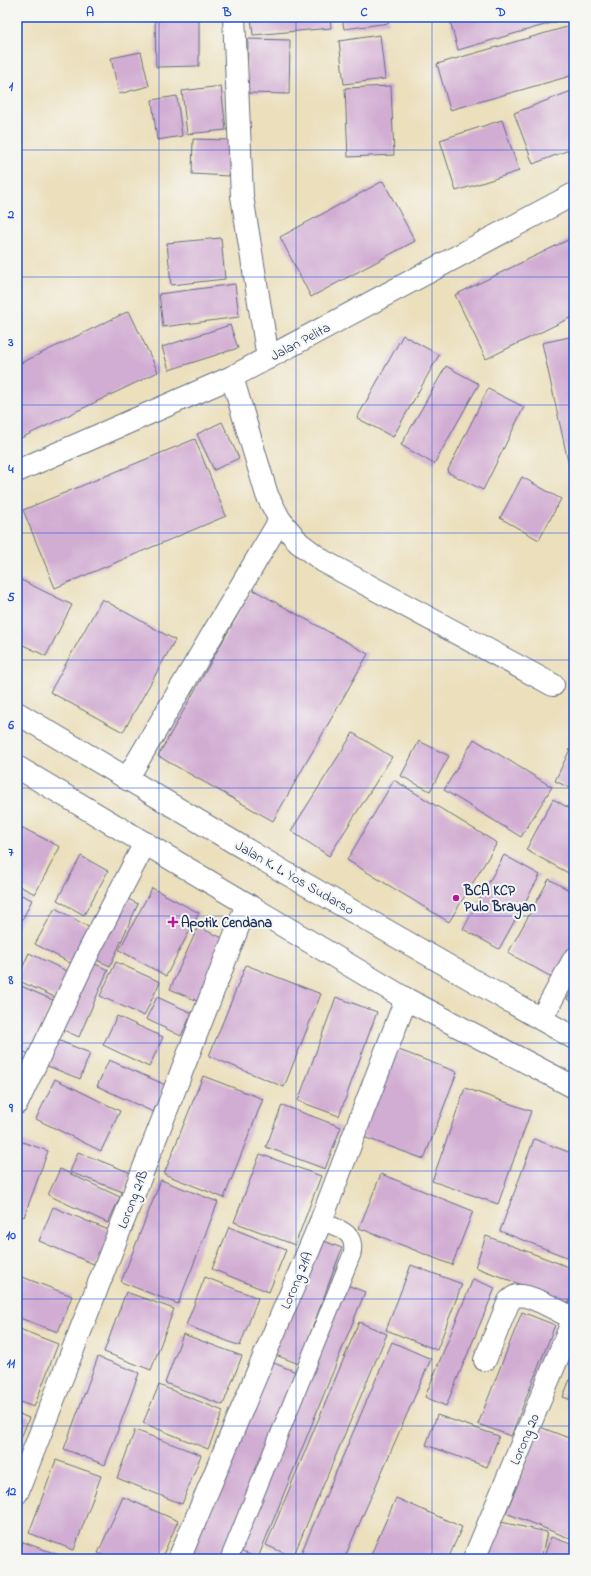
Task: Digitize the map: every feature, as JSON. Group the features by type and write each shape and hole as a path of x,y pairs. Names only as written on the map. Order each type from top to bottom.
{"street":[{"path":"234,17 242,196 268,358"},
{"name":"Jalan Pelita","path":"17,471 232,377 574,194"},
{"path":"232,377 267,495 280,520 299,543 323,561 553,686"},
{"path":"127,779 280,520"},
{"name":"Jalan K. L. Yos Sudarso","path":"17,713 298,880 574,1038"},
{"path":"17,767 406,999 574,1088"},
{"path":"17,1103 90,951 145,843"},
{"name":"Lorong 21B","path":"17,1493 247,904"},
{"path":"541,1019 574,959"},
{"name":"Lorong 21A","path":"179,1559 321,1221 406,999"},
{"path":"485,1360 509,1301 516,1296 521,1295 534,1299 574,1318"},
{"name":"Lorong 20","path":"474,1559 574,1318"}],"lane":[{"path":"229,1559 352,1254 353,1242 349,1236 344,1231 321,1221"}],"building":[{"path":"155,17 199,17 199,66 156,67"},
{"path":"251,17 330,17 331,28 253,35"},
{"path":"342,17 388,17 389,23 344,29"},
{"path":"449,17 572,17 458,50"},
{"path":"574,25 574,75 450,110 437,64"},
{"path":"380,35 385,79 344,84 339,41"},
{"path":"248,39 290,40 289,94 247,93"},
{"path":"141,52 149,86 119,94 111,58"},
{"path":"221,86 226,130 187,134 182,91"},
{"path":"391,86 394,155 348,157 345,88"},
{"path":"574,90 574,148 533,164 514,113"},
{"path":"177,96 182,136 157,140 152,100"},
{"path":"502,120 519,171 456,191 440,140"},
{"path":"193,139 230,140 229,176 192,174"},
{"path":"383,181 415,241 311,297 280,237"},
{"path":"574,237 574,316 486,359 455,295"},
{"path":"221,238 225,279 171,285 167,243"},
{"path":"235,284 239,317 163,327 159,294"},
{"path":"129,311 158,372 17,440 17,365"},
{"path":"230,325 238,348 169,370 162,347"},
{"path":"403,335 439,355 393,437 357,418"},
{"path":"574,336 574,484 573,484 542,343"},
{"path":"446,366 479,384 434,464 401,445"},
{"path":"488,389 524,407 483,490 447,472"},
{"path":"222,422 239,458 214,470 197,434"},
{"path":"195,439 226,516 55,588 23,510"},
{"path":"522,477 561,499 539,540 500,518"},
{"path":"17,578 72,605 46,656 17,642"},
{"path":"252,589 368,654 273,821 158,756"},
{"path":"102,599 175,640 123,732 50,692"},
{"path":"353,733 392,757 329,856 291,831"},
{"path":"474,739 552,787 521,837 444,790"},
{"path":"419,741 449,756 430,791 401,776"},
{"path":"574,741 574,790 555,781"},
{"path":"394,780 497,843 449,922 347,860"},
{"path":"553,799 574,811 574,876 526,850"},
{"path":"21,827 60,847 35,894 17,885 17,835"},
{"path":"504,855 540,875 499,949 463,929"},
{"path":"81,856 108,871 84,915 57,900"},
{"path":"549,879 574,893 574,950 557,980 508,953"},
{"path":"152,888 199,913 166,976 119,950"},
{"path":"17,893 32,900 17,930"},
{"path":"120,895 138,904 110,966 92,958"},
{"path":"55,908 94,930 74,965 35,944"},
{"path":"198,927 225,939 197,1001 170,989"},
{"path":"29,953 69,972 57,998 17,980"},
{"path":"87,960 108,970 79,1037 57,1027"},
{"path":"116,962 160,982 144,1016 100,996"},
{"path":"246,965 321,994 284,1087 209,1056"},
{"path":"21,986 53,1000 29,1054 17,1049 17,995"},
{"path":"574,987 574,1003 567,999"},
{"path":"157,997 192,1013 181,1036 146,1019"},
{"path":"336,997 377,1012 339,1116 298,1101"},
{"path":"117,1016 163,1037 149,1067 103,1045"},
{"path":"55,1039 90,1053 80,1079 45,1065"},
{"path":"391,1047 457,1072 424,1159 358,1135"},
{"path":"17,1056 27,1060 17,1084"},
{"path":"109,1060 166,1085 153,1112 97,1086"},
{"path":"203,1076 263,1099 224,1198 164,1174"},
{"path":"55,1079 120,1111 101,1151 36,1119"},
{"path":"465,1088 531,1111 498,1204 432,1181"},
{"path":"282,1105 341,1127 325,1169 266,1147"},
{"path":"534,1139 574,1154 574,1260 500,1231"},
{"path":"17,1140 48,1151 24,1217 17,1214"},
{"path":"78,1152 131,1173 123,1192 70,1172"},
{"path":"260,1154 321,1176 295,1245 234,1222"},
{"path":"60,1169 120,1197 108,1223 48,1195"},
{"path":"381,1174 473,1211 452,1265 359,1228"},
{"path":"161,1180 218,1202 178,1304 121,1282"},
{"path":"53,1207 111,1231 96,1265 39,1241"},
{"path":"229,1227 286,1250 269,1292 212,1269"},
{"path":"486,1236 574,1269 574,1290 569,1303 475,1267"},
{"path":"316,1238 342,1248 299,1364 273,1354"},
{"path":"411,1265 462,1284 437,1350 386,1330"},
{"path":"17,1275 72,1296 58,1332 17,1317"},
{"path":"205,1277 258,1298 240,1346 186,1325"},
{"path":"473,1279 495,1288 446,1406 425,1397"},
{"path":"342,1283 365,1292 258,1558 235,1549"},
{"path":"126,1292 174,1309 151,1370 104,1352"},
{"path":"522,1312 555,1325 511,1436 478,1424"},
{"path":"359,1322 387,1334 293,1557 266,1545"},
{"path":"17,1328 58,1344 34,1407 17,1401"},
{"path":"183,1334 242,1356 223,1405 165,1383"},
{"path":"392,1342 431,1359 344,1559 299,1558"},
{"path":"98,1357 139,1373 105,1465 64,1449"},
{"path":"269,1361 296,1372 222,1559 188,1559"},
{"path":"574,1369 574,1401 563,1397"},
{"path":"159,1385 223,1411 208,1449 143,1423"},
{"path":"17,1413 29,1418 17,1448"},
{"path":"437,1415 499,1436 487,1467 426,1445"},
{"path":"540,1427 574,1440 574,1540 506,1513"},
{"path":"135,1430 201,1455 182,1504 117,1478"},
{"path":"56,1460 101,1476 74,1550 29,1533"},
{"path":"123,1497 178,1521 161,1559 113,1559 98,1553"},
{"path":"396,1498 462,1527 448,1559 369,1559"},
{"path":"496,1521 547,1532 541,1559 488,1559"},
{"path":"551,1537 574,1545 574,1559 543,1559"},
{"path":"23,1542 70,1559 17,1559"}],"place":[{"name":"BCA KCP Pulo Brayan","path":"456,898"},
{"name":"Apotik Cendana","path":"173,922"}]}
